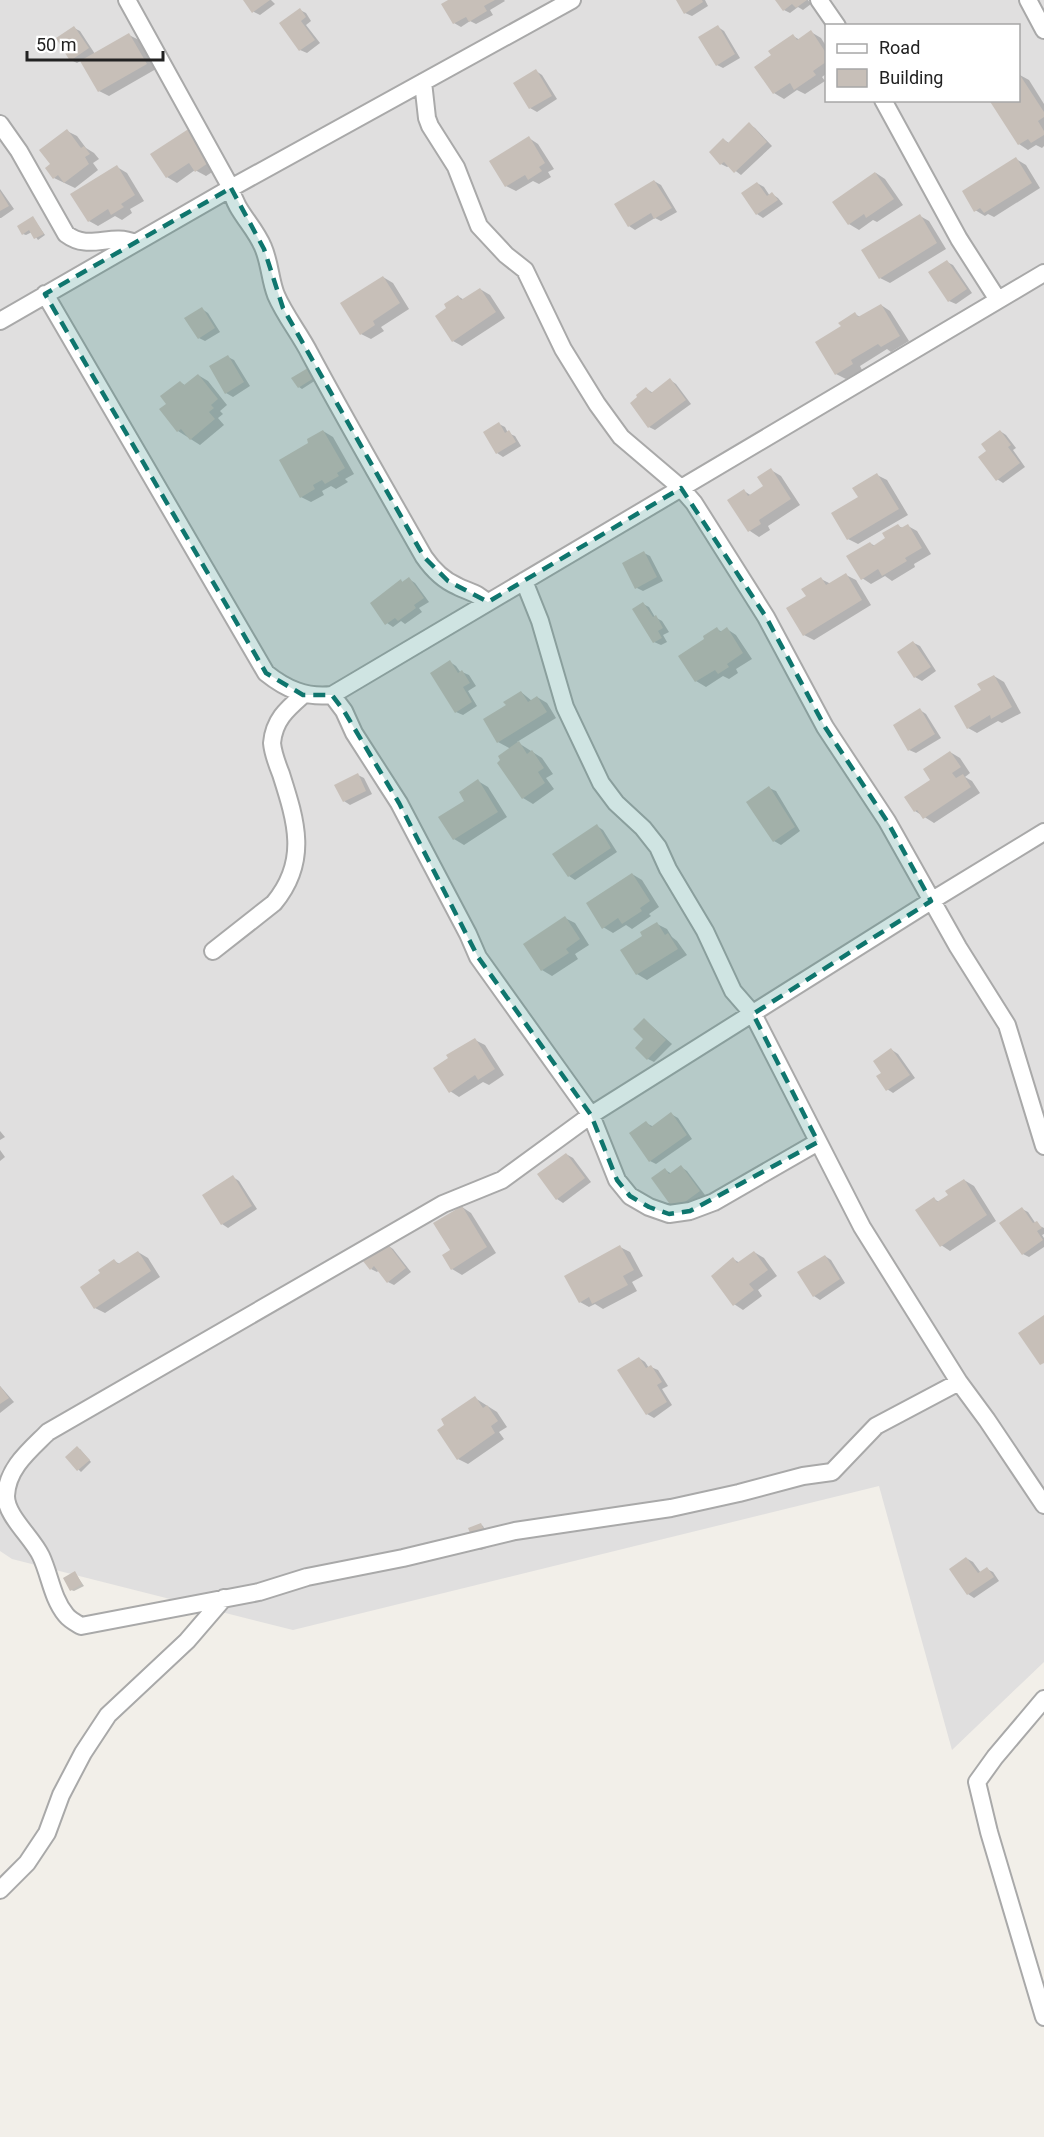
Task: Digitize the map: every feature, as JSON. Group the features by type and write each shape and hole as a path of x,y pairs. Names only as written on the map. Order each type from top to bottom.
{"street":[{"path":"127,0 231,188 237,208 252,226 264,249 271,280 283,308 424,557 448,581 479,595 487,603"},
{"path":"0,321 231,188 572,0"},
{"path":"819,0 836,24"},
{"path":"1028,0 1044,30"},
{"path":"423,82 430,126 456,167 479,226 506,255 525,270 563,349 597,404 621,437 681,488 694,503 766,617 825,727 887,821 958,947 1008,1025 1044,1146"},
{"path":"884,102 959,239 998,300"},
{"path":"0,124 66,234 74,240 93,243 125,238 135,243"},
{"path":"45,294 266,673 281,685 303,695 318,697 332,694 1044,273"},
{"path":"524,581 540,621 566,707 601,783 616,803 643,828 658,847 668,869 705,931 733,991 753,1014 862,1227 959,1382 1044,1505"},
{"path":"332,694 344,711 354,733 399,802 478,957 591,1115 617,1180 630,1196 649,1207 669,1214 690,1211 714,1202 818,1142"},
{"path":"213,951 274,903 285,888 293,871 296,859 296,834 272,743 274,727 279,718 303,695"},
{"path":"959,1382 876,1426 832,1472 802,1476 671,1508 515,1531 403,1558 307,1577 259,1592 81,1626 66,1616 58,1602 41,1556 8,1507 8,1485 15,1466 48,1432 443,1204 502,1180 591,1115 931,900 1044,832"},
{"path":"0,1890 27,1863 47,1833 61,1795 77,1763 108,1715 187,1641 224,1598"},
{"path":"1044,1699 977,1782 989,1832 1044,2017"}],"highlighted area":[{"path":"231,188 264,249 283,308 424,557 448,581 488,602 681,488 766,617 825,727 887,821 931,901 753,1014 818,1142 690,1211 669,1214 649,1207 630,1196 617,1180 591,1115 478,957 399,803 344,711 332,695 303,695 266,673 45,294"}],"shaded area":[{"path":"0,0 1044,0 1044,1662 952,1750 879,1486 293,1630 12,1559 0,1551"}],"building":[{"path":"243,0 270,0 252,13"},
{"path":"448,0 495,0 484,6 487,11 469,22 466,17 453,24 441,4"},
{"path":"676,0 702,0 703,2 684,14"},
{"path":"775,0 807,0 796,8 792,4 783,11"},
{"path":"300,8 306,17 301,21 315,40 299,51 279,23"},
{"path":"718,25 735,54 716,66 698,37"},
{"path":"74,26 89,48 70,61 56,38"},
{"path":"811,30 825,51 825,63 813,71 816,75 794,90 790,83 773,94 754,67 771,55 768,51 793,34 797,40"},
{"path":"129,33 147,64 98,92 80,61"},
{"path":"536,69 552,96 529,109 513,83"},
{"path":"1020,75 1044,112 1044,117 1038,121 1044,135 1031,143 1028,139 1018,145 990,102 1020,102"},
{"path":"749,122 767,142 734,173 724,162 720,165 709,152 723,138 728,143"},
{"path":"190,128 211,161 195,172 189,163 166,178 150,154"},
{"path":"67,129 81,148 84,146 90,154 85,157 89,164 64,183 58,175 53,179 45,168 50,164 39,150"},
{"path":"529,136 545,163 539,167 542,171 528,180 525,175 505,187 489,161"},
{"path":"1016,157 1032,183 984,213 980,208 974,212 962,191"},
{"path":"117,165 135,195 121,204 124,207 111,215 108,209 88,222 70,194"},
{"path":"875,172 894,199 866,218 864,214 848,225 832,202"},
{"path":"654,180 672,208 654,219 651,213 628,227 614,204"},
{"path":"757,182 767,196 772,192 778,200 756,215 741,193"},
{"path":"0,191 9,206 0,211"},
{"path":"920,214 937,243 879,279 861,250"},
{"path":"33,216 44,234 34,239 29,230 22,235 17,226"},
{"path":"947,260 967,289 948,302 928,272"},
{"path":"383,276 400,303 373,321 375,325 360,335 340,303"},
{"path":"480,288 496,312 452,342 435,316 446,308 444,304 458,295 461,300"},
{"path":"881,304 900,336 881,347 878,344 851,360 853,364 835,375 815,342 841,326 838,323 855,312 858,317"},
{"path":"202,307 215,328 198,339 184,318"},
{"path":"228,355 244,382 225,394 209,366"},
{"path":"308,368 314,378 298,388 291,378"},
{"path":"198,374 218,399 211,405 214,408 209,412 215,419 190,440 181,429 177,432 159,409 166,404 160,396 180,381 184,385"},
{"path":"670,378 686,400 648,428 630,403 646,387 651,393"},
{"path":"499,422 505,433 509,430 516,442 496,454 483,432"},
{"path":"323,430 345,468 337,473 339,476 325,484 322,480 313,485 315,489 300,498 279,460 308,443 307,439"},
{"path":"1000,430 1011,445 1008,447 1020,463 996,481 978,457 986,451 981,444"},
{"path":"771,468 791,499 759,520 761,524 748,532 727,500 744,489 748,496 763,486 757,477"},
{"path":"877,473 899,509 847,540 831,513 858,497 852,488"},
{"path":"898,524 901,528 908,524 922,548 905,558 907,561 882,576 878,569 861,580 846,556 870,542 873,546 885,538 882,533"},
{"path":"644,551 657,577 635,589 622,563"},
{"path":"846,573 862,600 803,636 786,608 806,596 801,589 821,577 826,585"},
{"path":"409,577 424,598 414,605 416,608 398,621 395,618 385,625 370,603 401,579 402,582"},
{"path":"643,602 653,617 656,615 663,628 658,631 662,638 653,643 632,609"},
{"path":"717,627 720,632 727,627 743,653 727,664 729,667 718,674 715,670 695,682 678,656 704,639 703,636"},
{"path":"913,641 931,667 914,678 897,652"},
{"path":"450,660 458,673 462,670 470,683 463,687 472,702 455,713 430,673"},
{"path":"994,675 1012,707 991,719 990,715 967,729 954,706 981,690 977,684"},
{"path":"521,691 528,702 537,696 547,712 497,743 483,719 506,705 503,702"},
{"path":"920,708 935,734 908,751 893,725"},
{"path":"519,741 527,754 532,750 544,768 538,772 545,783 522,799 497,763 500,760 498,756"},
{"path":"950,751 961,767 952,773 956,778 963,774 971,787 923,819 917,810 914,812 904,797 930,780 923,769"},
{"path":"358,773 366,791 343,802 334,785"},
{"path":"478,779 498,812 453,840 438,817 464,801 459,792"},
{"path":"769,786 795,827 773,842 746,802"},
{"path":"597,824 611,848 568,877 552,854"},
{"path":"632,873 650,901 640,908 642,911 622,924 618,918 602,929 586,903"},
{"path":"565,916 580,939 566,949 569,953 541,971 523,944"},
{"path":"657,922 665,935 668,933 678,949 636,975 620,950 642,936 640,932"},
{"path":"644,1018 666,1040 647,1060 635,1048 643,1039 633,1029"},
{"path":"475,1038 495,1069 478,1080 475,1075 449,1093 433,1068 448,1058 446,1055"},
{"path":"891,1048 910,1075 886,1091 876,1076 881,1073 873,1061"},
{"path":"671,1112 687,1135 649,1162 629,1133 646,1121 651,1127"},
{"path":"566,1153 585,1178 556,1200 537,1174"},
{"path":"681,1165 700,1191 674,1210 651,1178 665,1168 669,1174"},
{"path":"233,1175 252,1206 221,1225 202,1195"},
{"path":"964,1179 987,1215 940,1247 915,1210 934,1197 937,1202 948,1195 945,1191"},
{"path":"462,1206 487,1247 451,1270 442,1255 450,1250 433,1223"},
{"path":"1022,1207 1033,1223 1037,1221 1042,1228 1037,1231 1043,1240 1022,1255 999,1223"},
{"path":"387,1243 406,1268 387,1283 374,1266 370,1270 363,1261"},
{"path":"620,1245 634,1270 623,1276 628,1285 592,1304 589,1297 579,1303 564,1276"},
{"path":"138,1251 151,1271 94,1309 80,1287 100,1273 98,1270 114,1259 118,1264"},
{"path":"754,1251 768,1270 749,1284 754,1290 733,1306 711,1276 733,1257 737,1263"},
{"path":"825,1255 840,1279 813,1297 797,1272"},
{"path":"1044,1315 1044,1363 1040,1365 1018,1333"},
{"path":"639,1357 646,1368 651,1365 662,1382 657,1385 667,1402 646,1415 617,1370"},
{"path":"0,1386 9,1398 0,1404"},
{"path":"475,1396 483,1408 487,1405 498,1421 491,1426 495,1433 457,1460 437,1430 444,1425 441,1419"},
{"path":"77,1446 90,1460 77,1471 65,1457"},
{"path":"481,1523 490,1544 477,1550 468,1528"},
{"path":"966,1557 978,1573 987,1567 994,1577 967,1595 949,1569"},
{"path":"75,1571 82,1584 70,1591 63,1578"}]}
